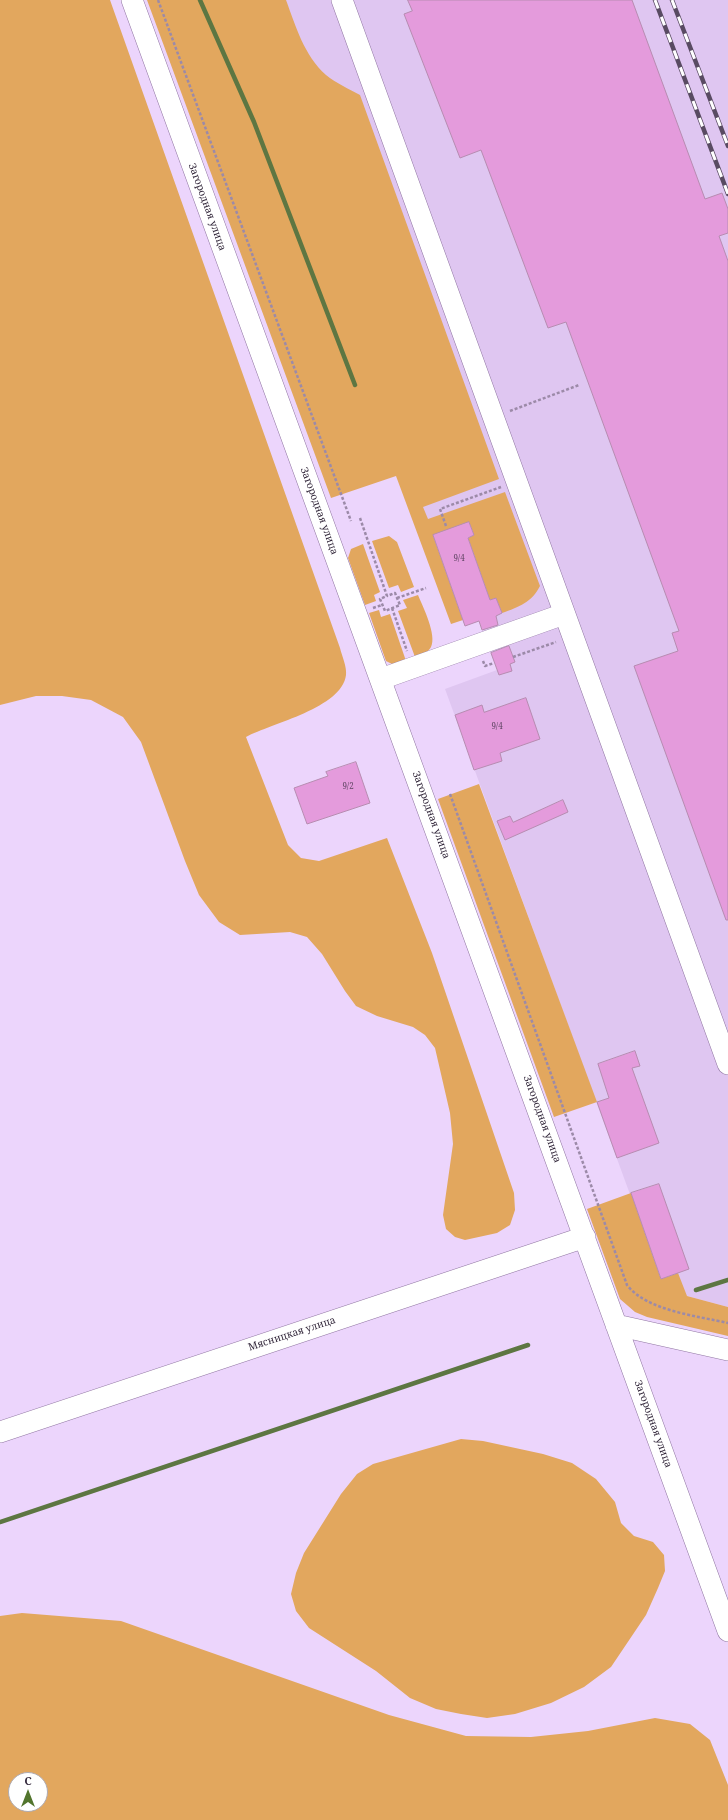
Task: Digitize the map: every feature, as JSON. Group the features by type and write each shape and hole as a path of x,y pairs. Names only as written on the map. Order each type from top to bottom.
{"street":[{"name":"Загородная улица","path":"132,0 728,1631"},
{"path":"342,0 728,1064"},
{"path":"381,679 564,614"},
{"name":"Мясницкая улица","path":"0,1432 585,1237"},
{"path":"616,1325 728,1350"}],"path":[{"path":"158,0 351,521"},
{"path":"493,418 578,385"},
{"path":"446,526 440,509 516,481"},
{"path":"360,518 387,596"},
{"path":"397,598 426,588"},
{"path":"395,593 397,598 400,605 384,611 380,599 395,593"},
{"path":"392,608 414,668"},
{"path":"513,657 563,640"},
{"path":"450,794 627,1285 634,1294 646,1302 728,1323"}],"shaded area":[{"path":"0,0 110,0 340,648 346,669 346,675 342,687 332,697 304,713 246,737 288,845 301,858 319,861 387,838 432,953 514,1193 515,1210 510,1225 497,1233 465,1240 455,1237 446,1229 443,1215 453,1144 450,1113 435,1048 425,1035 413,1027 377,1016 356,1006 322,954 307,937 290,932 240,935 219,922 199,895 141,742 123,717 91,700 62,696 36,696 0,705"},
{"path":"147,0 286,0 306,50 318,67 330,78 360,95 499,479 423,507 428,519 505,492 540,586 537,592 529,600 502,613 496,598 490,600 468,538 474,535 469,522 433,535 463,620 451,624 396,476 331,498"},
{"path":"242,0 728,0 728,1307 687,1296 661,1279 445,689 497,670 479,621 465,626"},
{"path":"389,536 397,542 414,587 401,592 398,585 389,588 372,541"},
{"path":"363,544 380,592 374,595 376,601 365,605 348,558 351,549"},
{"path":"418,595 429,621 432,642 428,651 415,657 398,611 407,608 403,600"},
{"path":"379,610 381,617 390,614 406,661 394,665 386,661 369,613"},
{"path":"479,784 597,1102 554,1117 438,799"},
{"path":"631,1193 661,1279 678,1273 687,1296 728,1307 728,1336 647,1317 635,1312 620,1299 587,1209"},
{"path":"461,1439 483,1441 543,1454 572,1463 596,1479 615,1502 621,1523 634,1536 653,1542 664,1555 665,1571 646,1615 611,1667 584,1687 551,1703 515,1714 487,1718 436,1709 410,1698 376,1671 309,1628 296,1611 291,1594 296,1573 304,1553 341,1494 357,1474 373,1464"},
{"path":"22,1613 121,1621 389,1715 466,1736 531,1737 588,1731 655,1718 690,1724 710,1740 728,1785 728,1820 0,1820 0,1616"}],"building":[{"path":"408,0 632,0 705,199 722,193 728,209 728,233 719,236 728,261 728,920 726,920 634,666 678,651 672,633 679,631 566,322 548,328 481,150 460,158 404,14 412,11"},
{"path":"469,522 474,535 468,538 490,600 496,598 502,613 496,616 498,625 482,630 479,621 465,626 433,535"},
{"path":"509,646 515,662 510,664 512,671 499,675 491,653"},
{"path":"526,698 540,739 500,753 502,761 474,770 455,715 482,705 484,712"},
{"path":"356,762 370,803 307,824 294,788 328,776 326,772"},
{"path":"563,800 568,812 505,840 497,821 510,816 513,822"},
{"path":"635,1051 640,1066 632,1068 659,1143 617,1158 597,1102 609,1098 598,1064"},
{"path":"659,1184 689,1269 661,1279 631,1193"}],"waterway":[{"path":"200,0 254,122 355,385"},
{"path":"696,1290 728,1280"},
{"path":"0,1522 528,1345"}],"railway":[{"path":"655,0 728,194"},
{"path":"672,0 728,146"}]}
